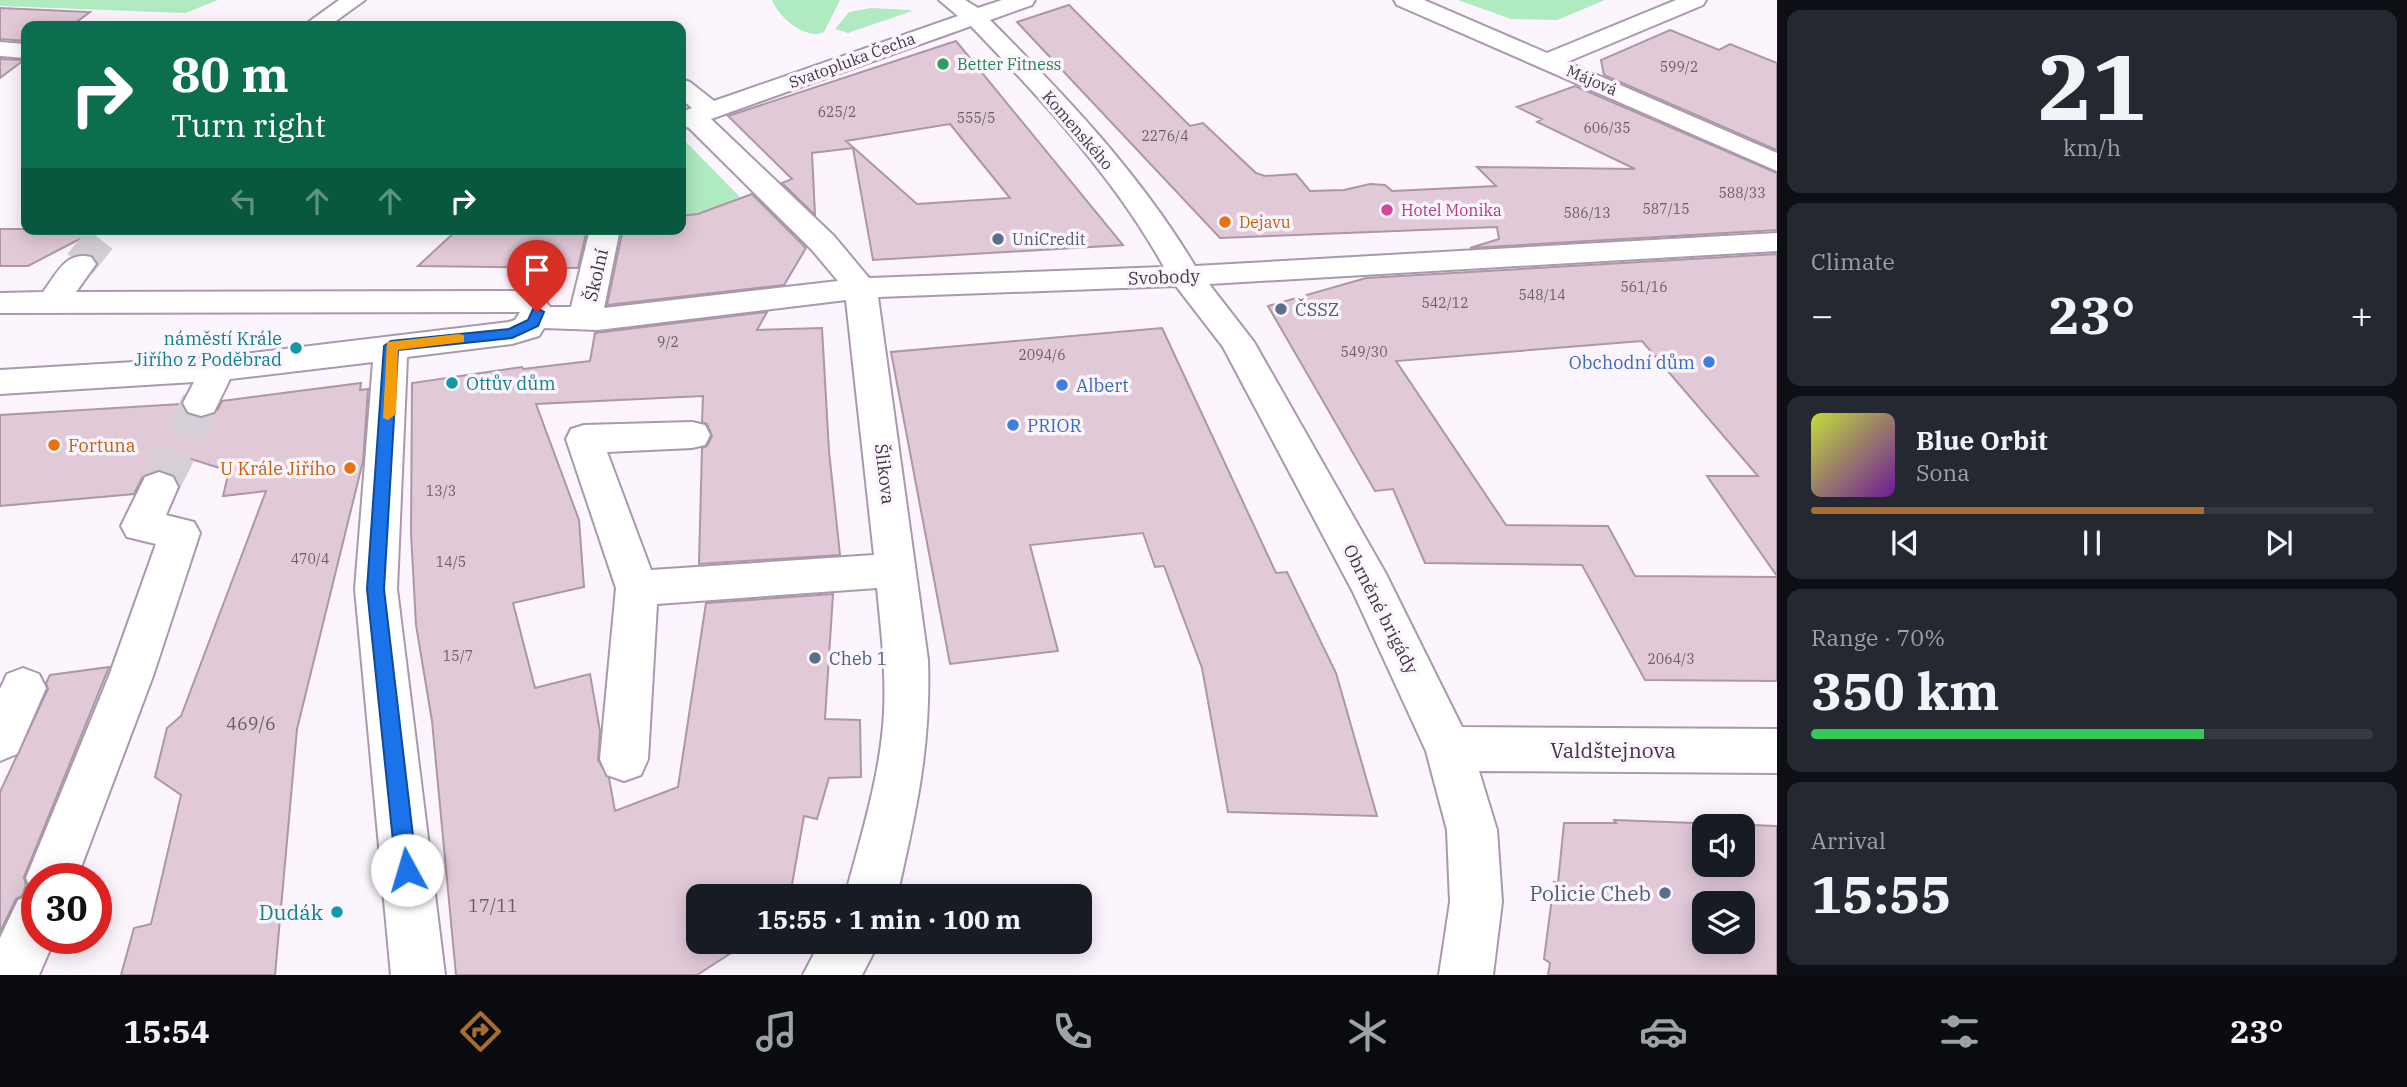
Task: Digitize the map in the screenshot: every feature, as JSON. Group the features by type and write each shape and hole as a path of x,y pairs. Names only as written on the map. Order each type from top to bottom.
{"street":[{"path":"322,21 355,0"},
{"name":"Komenského","path":"950,0 974,16 1108,163 1153,222 1185,276"},
{"name":"Svatopluka Čecha","path":"695,116 1024,0"},
{"name":"Májová","path":"1405,0 1777,163"},
{"path":"1549,61 1695,0"},
{"path":"0,49 21,51"},
{"path":"686,97 695,116 823,243 861,288"},
{"name":"Školní","path":"585,320 605,235"},
{"name":"Svobody","path":"544,318 585,320 861,288 1185,276 1777,242"},
{"path":"53,302 80,264"},
{"name":"Obrněné brigády","path":"1185,276 1237,342 1371,586 1450,749 1472,830 1476,902 1466,975"},
{"name":"Šlikova","path":"861,288 906,660 907,714 895,798 874,884"},
{"path":"0,303 517,302 535,308 544,318 512,333 218,369 0,382"},
{"path":"391,346 376,589 418,975"},
{"path":"201,403 218,369"},
{"path":"624,759 637,588 584,439 692,435"},
{"path":"58,863 131,676 180,533 141,526 159,487"},
{"path":"637,588 896,570"},
{"path":"0,739 23,688"},
{"name":"Valdštejnova","path":"1450,749 1777,751"},
{"path":"11,975 21,953"},
{"path":"830,975 844,954"}],"green space":[{"path":"0,0 218,0 185,13 0,6"},
{"path":"772,0 840,0 824,32 817,34 794,26 780,13"},
{"path":"1458,0 1605,0 1557,20 1511,19"},
{"path":"871,8 912,11 848,33 835,29 849,12"},
{"path":"686,142 740,197 704,212 686,215"}],"building":[{"path":"1069,5 1190,126 1203,123 1256,173 1265,176 1296,174 1310,191 1344,190 1370,184 1385,185 1392,191 1496,186 1477,167 1635,169 1537,122 1542,119 1517,107 1575,86 1777,173 1777,230 1470,248 1499,239 1497,227 1220,238 1017,22"},
{"path":"0,8 90,12 78,21 21,21 21,41 0,39"},
{"path":"1670,30 1719,50 1730,44 1777,63 1777,150 1604,75 1601,60"},
{"path":"956,41 1123,245 873,260 853,148 812,153 815,215 782,183 792,179 728,116","holes":["950,124 1010,198 917,204 846,141"]},
{"path":"0,59 21,60 21,62 0,78"},
{"path":"752,194 806,248 784,285 607,305 622,235 686,235 686,215 698,214"},
{"path":"0,229 21,229 21,235 87,235 28,266 0,266"},
{"path":"452,235 586,235 578,268 418,266"},
{"path":"1777,254 1777,576 1707,476 1758,476 1642,341 1396,361 1506,525 1608,526 1635,576 1777,577 1777,681 1645,680 1582,565 1425,563 1393,489 1375,491 1268,306 1366,278"},
{"path":"767,312 757,330 822,328 829,451 840,555 699,564 702,448 707,446 712,436 707,424 702,422 703,396 536,404 579,520 584,587 513,603 535,688 590,674 600,731 598,760 609,778 615,811 678,787 706,603 833,594 825,719 860,720 861,777 829,778 817,819 804,816 792,884 686,884 686,954 729,954 697,975 456,975 432,721 416,625 411,533 412,383 522,367 590,361 595,333"},
{"path":"1162,328 1276,573 1287,572 1336,673 1377,816 1228,812 1202,668 1164,566 1155,567 1143,533 1030,545 1058,651 950,664 891,352"},
{"path":"361,383 360,390 368,389 363,461 297,729 275,975 121,975 134,928 151,924 181,795 155,777 167,728 181,716 266,491 223,496 229,471 191,459 180,486 174,475 158,470 143,476 134,494 0,506 0,415 181,404 187,415 202,419 215,415 222,401"},
{"path":"109,667 30,863 21,863 21,896 16,899 0,932 0,792 48,689 46,683 50,675"},
{"name":"Policie Cheb","path":"1614,820 1692,823 1692,877 1755,877 1755,825 1777,826 1777,975 1548,975 1550,963 1544,959 1554,882 1558,883 1564,823 1616,823"}],"tunnel":[{"path":"80,264 103,235"},
{"path":"159,487 201,403"}],"slow traffic":[{"path":"388,414 391,346 459,339"}],"place":[{"name":"Better Fitness","path":"943,64"},
{"name":"Hotel Monika","path":"1387,210"},
{"name":"Dejavu","path":"1225,222"},
{"name":"UniCredit","path":"998,239"},
{"name":"ČSSZ","path":"1281,309"},
{"name":"náměstí Krále Jiřího z Poděbrad","path":"296,348"},
{"name":"Obchodní dům","path":"1709,362"},
{"name":"Ottův dům","path":"452,383"},
{"name":"Albert","path":"1062,385"},
{"name":"PRIOR","path":"1013,425"},
{"name":"Fortuna","path":"54,445"},
{"name":"U Krále Jiřího","path":"350,468"},
{"name":"Cheb 1","path":"815,658"},
{"name":"Policie Cheb","path":"1665,893"},
{"name":"Dudák","path":"337,912"}],"route":[{"path":"407,870 376,589 391,383 391,346 512,333 533,323 537,312"}]}
